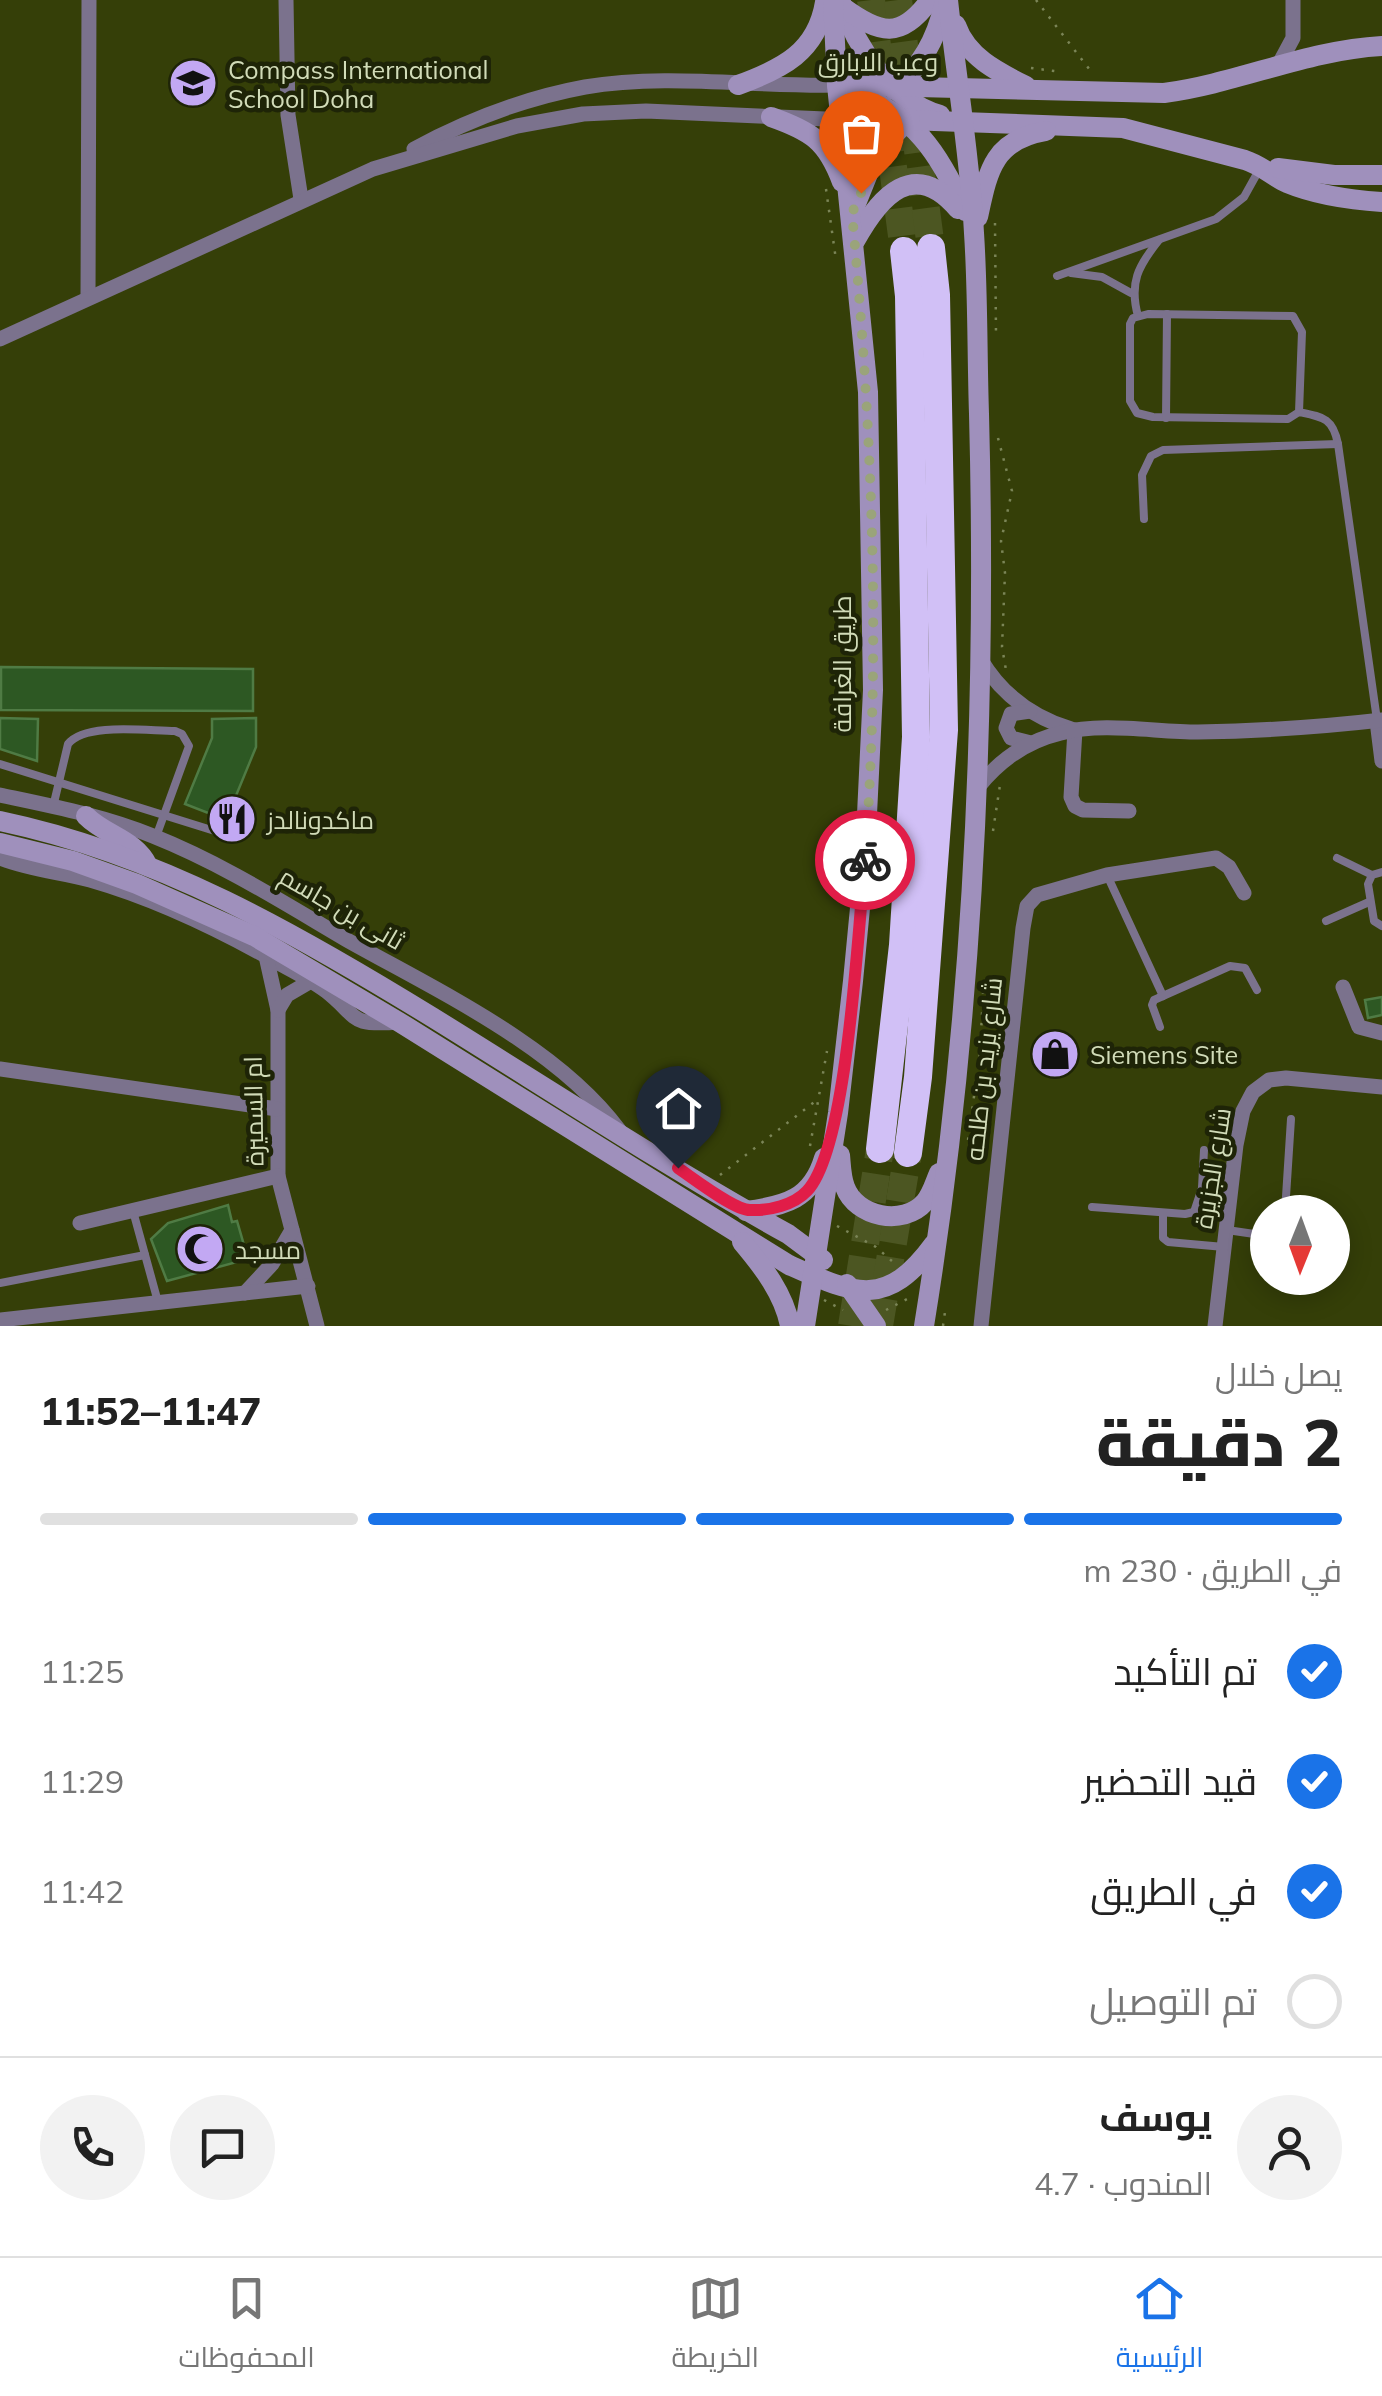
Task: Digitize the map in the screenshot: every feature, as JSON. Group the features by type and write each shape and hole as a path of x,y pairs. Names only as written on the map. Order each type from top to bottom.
{"highway":[{"path":"880,1149 903,944 916,737 909,296 918,249 936,295 944,730 918,1077 908,1153"}],"main road":[{"path":"835,2 870,26 888,30 907,25 930,0"},
{"path":"924,1326 949,1148 970,927 979,786 983,579 974,231 947,0"},
{"path":"842,123 897,88 921,62 947,0"},
{"path":"947,0 965,45 999,72 1032,90"},
{"path":"738,85 780,70 799,56 835,2"},
{"path":"835,2 868,60 897,88 914,115 924,138 948,173 974,231"},
{"name":"طريق الغرافة","path":"805,1326 842,1081 865,856 873,690 868,392 837,85 835,2"},
{"name":"وعب الابارق","path":"837,85 1106,92 1188,90 1341,49 1382,46"},
{"path":"837,85 914,115 1157,134 1261,165 1334,175 1382,175"},
{"path":"852,213 876,154 914,115 957,86"},
{"name":"وعب الابارق","path":"842,123 914,115"},
{"path":"771,116 800,127 824,145 841,178 852,213"},
{"path":"974,231 987,176 998,156 1027,135 1078,126"},
{"path":"1261,165 1288,183 1325,194 1382,202"},
{"path":"855,240 868,216 890,191 917,185 942,192 974,231"},
{"path":"86,816 108,834 134,846 148,866"},
{"name":"ثانى بن جاسم","path":"0,821 56,834 148,866 251,912 330,955 818,1254 881,1318"},
{"path":"0,843 73,861 137,884 254,936 731,1230 814,1276 855,1292 882,1289 900,1281 920,1264 938,1239"},
{"path":"24,866 73,861"},
{"path":"838,1113 845,1190 856,1203 878,1215 902,1216 927,1200 949,1148"},
{"path":"746,1211 783,1206 805,1194 821,1169 838,1113"},
{"path":"731,1230 770,1278 790,1326"}],"street":[{"path":"88,298 89,0"},
{"path":"286,0 288,115 300,199"},
{"path":"1279,64 1293,38 1294,0"},
{"name":"وعب الابارق","path":"384,166 463,123 586,87 636,82 837,85"},
{"name":"وعب الابارق","path":"0,339 300,199 384,166 517,126 584,114 646,112 771,116 842,123"},
{"path":"981,659 1007,694 1030,711 1075,730"},
{"path":"1030,711 1011,714 1006,728 1011,738 1031,744"},
{"path":"979,786 997,766 1031,744 1075,730 1200,732 1379,721 1382,761"},
{"path":"1075,730 1074,806 1083,810 1129,811"},
{"name":"ثانى بن جاسم","path":"0,795 107,819 156,837 230,873 459,1003 572,1079 621,1133"},
{"path":"0,858 144,899 311,981 356,1019 369,1023 399,1022"},
{"path":"1107,875 1216,858 1229,867 1244,892"},
{"name":"شارع يزيد بن طلحه","path":"981,1326 1027,906 1036,895 1107,875"},
{"name":"ام السميرة","path":"266,956 278,1010 278,1176 317,1326"},
{"path":"278,1010 294,988 311,981"},
{"path":"1343,987 1359,1028 1382,1033"},
{"path":"0,1069 277,1110"},
{"name":"شارع الجزيرة","path":"1215,1326 1243,1111 1252,1092 1276,1079 1297,1078 1382,1087"},
{"path":"80,1223 278,1176"},
{"path":"245,1293 272,1264 292,1230"},
{"path":"0,1320 308,1286"}],"lane":[{"path":"1132,294 1102,277 1062,274 1226,213 1252,188 1261,165"},
{"path":"1138,316 1132,294 1141,268 1162,236"},
{"path":"1166,418 1167,314"},
{"path":"1299,412 1302,332 1293,316 1167,314 1138,316 1130,324 1130,401 1136,414 1166,418 1288,418 1299,412 1326,418 1336,431 1379,721"},
{"path":"1144,519 1142,475 1151,456 1163,450 1338,444"},
{"path":"52,807 68,744 82,732 175,732 187,739 189,746 156,837"},
{"path":"0,764 218,832"},
{"path":"1337,858 1377,874 1368,884 1369,902 1374,921 1382,926"},
{"path":"1107,875 1163,996"},
{"path":"1326,921 1369,902"},
{"path":"1160,1027 1152,1005 1156,998 1230,966 1245,968 1258,990"},
{"path":"1286,1195 1291,1119"},
{"path":"1092,1207 1194,1212 1202,1188 1204,1150"},
{"path":"1202,1188 1231,1190"},
{"path":"133,1210 158,1302"},
{"path":"1163,1213 1163,1238 1168,1242 1224,1247"},
{"path":"1226,1230 1250,1233"},
{"path":"0,1282 145,1255"}],"path":[{"path":"1036,0 1106,92"},
{"path":"1024,67 1058,69 1072,90"},
{"path":"824,184 838,272"},
{"path":"996,217 996,332"},
{"path":"996,429 1012,491 1001,541 1005,573 1002,647 1010,682 1007,694"},
{"path":"808,1159 828,1040"},
{"path":"706,1185 842,1081"},
{"path":"834,1224 876,1247 900,1281 909,1310"},
{"path":"881,1318 900,1281"},
{"path":"820,1298 848,1314"}],"building":[{"path":"1,667 253,669 253,711 1,710"},
{"path":"0,718 38,719 37,761 0,749"},
{"path":"256,718 256,747 226,820 185,804 212,738 212,719"},
{"path":"1382,997 1382,1015 1368,1018 1365,1000"},
{"name":"مسجد","path":"228,1205 248,1259 167,1281 151,1239 168,1223"}],"tunnel":[{"path":"871,0 904,251"},
{"path":"898,0 931,248"},
{"path":"852,1326 880,1149"},
{"path":"879,1326 908,1153"}],"way so far":[{"path":"861,193 852,213 868,392 873,690 865,860"}],"place":[{"name":"Compass International School Doha","path":"193,83"},
{"name":"ماكدونالدز","path":"232,819"},
{"name":"Siemens Site","path":"1055,1054"},
{"name":"مسجد","path":"200,1249"}],"route":[{"path":"678,1168 746,1211 783,1206 812,1186 838,1113 865,860"}]}
